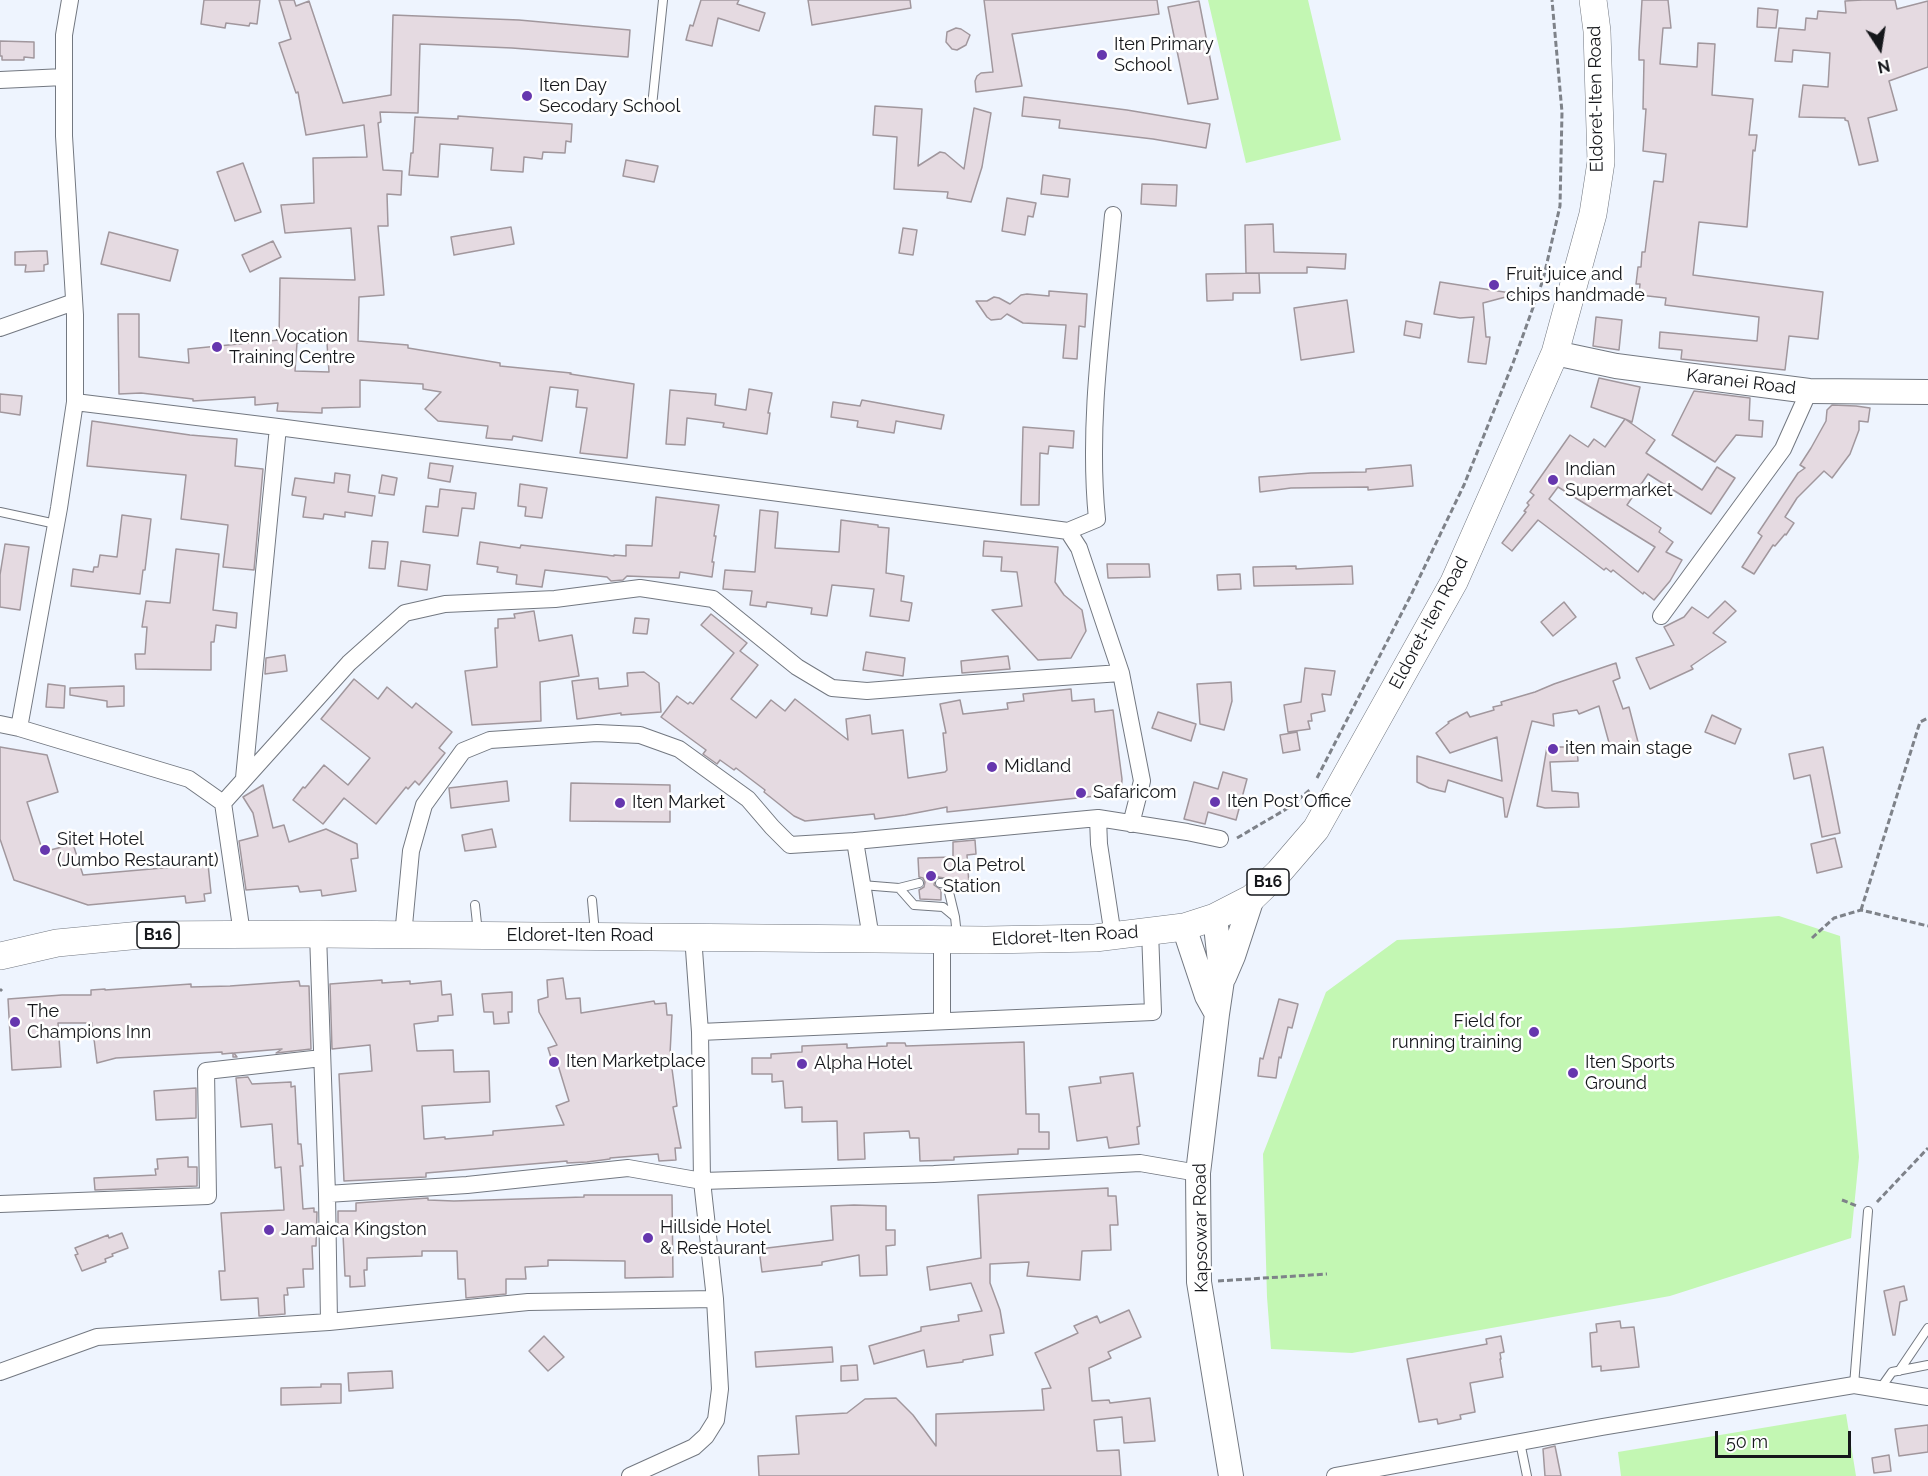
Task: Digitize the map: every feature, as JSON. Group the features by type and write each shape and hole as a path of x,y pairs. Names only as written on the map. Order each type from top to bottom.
{"main road":[{"name":"Eldoret-Iten Road","path":"318,934 870,938 951,932 1084,938 1184,927 1215,917 1252,898 1279,872 1316,829 1328,809 1454,582 1555,353 1593,214 1601,162 1597,31 1593,0"},
{"name":"B16","path":"0,956 57,943 141,935 318,934"}],"street":[{"path":"19,728 56,524 75,402 74,302 64,136 64,34 70,0"},
{"path":"0,80 64,77"},
{"path":"75,402 1068,531 1097,519 1093,482 1094,421 1113,215"},
{"path":"0,328 74,302"},
{"name":"Karanei Road","path":"1555,353 1616,366 1809,391 1928,392"},
{"path":"1661,616 1783,449 1809,391"},
{"path":"244,778 278,427"},
{"path":"1068,531 1079,548 1121,673 1142,781 1131,824"},
{"path":"242,934 224,803 349,663 405,613 445,604 555,598 640,588 713,598 797,667 832,688 867,691 1121,673"},
{"path":"0,724 189,779 224,803"},
{"path":"403,936 411,851 424,805 463,751 490,740 597,733 640,735 679,749 748,799 790,845 1098,818 1220,839"},
{"path":"1098,818 1099,844 1113,936"},
{"path":"855,841 870,938"},
{"path":"1222,980 1233,956 1252,898"},
{"name":"Kapsowar Road","path":"1215,917 1222,980 1198,1173 1199,1282 1230,1476"},
{"path":"1184,927 1207,996 1217,1014"},
{"path":"700,1032 1153,1012 1150,931"},
{"path":"942,1021 951,932"},
{"path":"318,934 329,1322"},
{"path":"630,1476 694,1447 706,1436 716,1420 720,1389 715,1299 702,1181 700,1032 693,936"},
{"path":"0,1204 208,1196 206,1071 322,1058"},
{"path":"327,1194 467,1185 628,1168 702,1181 945,1173 1140,1163 1198,1173"},
{"path":"0,1372 97,1337 329,1322 528,1302 715,1299"},
{"path":"1335,1476 1520,1442 1854,1386 1928,1397"}],"lane":[{"path":"652,106 663,0"},
{"path":"0,512 56,524"},
{"path":"862,885 899,888 919,883"},
{"path":"940,883 946,884 951,932"},
{"path":"899,888 915,906 943,907 951,932"},
{"path":"592,900 595,936"},
{"path":"475,905 478,936"},
{"path":"1854,1386 1868,1210"},
{"path":"1899,1371 1928,1328"},
{"path":"1879,1389 1892,1372 1928,1365"},
{"path":"1520,1442 1527,1476"}],"path":[{"path":"1220,839 1239,837 1288,808 1310,790 1411,595 1464,485 1513,363 1543,280 1560,206 1562,112 1552,0"},
{"path":"1861,910 1920,722 1928,718"},
{"path":"1812,938 1834,918 1861,910 1928,926"},
{"path":"1868,1210 1928,1148"},
{"path":"1199,1282 1328,1274"}],"green space":[{"path":"1208,0 1308,0 1341,140 1246,163"},
{"name":"Iten Sports Ground","path":"1779,916 1840,936 1859,1157 1851,1238 1670,1296 1352,1353 1271,1349 1267,1297 1263,1154 1326,992 1397,940 1620,928"},
{"path":"1846,1414 1856,1476 1621,1476 1618,1452"}],"building":[{"path":"204,0 260,0 257,24 250,23 249,26 226,23 225,28 201,24"},
{"path":"279,0 294,0 296,6 309,1 343,103 391,95 393,15 519,20 630,30 628,57 420,44 418,113 380,112 381,122 378,123 383,170 402,171 401,195 387,194 388,226 378,226 384,295 359,297 358,341 408,345 408,348 500,363 500,366 571,373 634,384 627,458 580,453 587,408 576,407 578,390 550,387 542,441 513,436 512,440 486,438 488,426 438,421 425,409 441,392 423,389 423,384 360,380 360,407 322,408 322,413 277,411 278,403 255,405 255,397 193,401 193,399 141,393 119,394 118,314 139,314 139,357 189,363 188,349 279,340 280,278 355,280 351,228 285,233 281,205 314,203 313,158 367,157 364,125 306,135 298,92 296,93 279,43 291,39","holes":["297,343 327,343 329,372 295,371"]},
{"path":"701,0 739,0 737,4 765,13 759,31 718,18 712,46 686,40"},
{"path":"808,0 910,0 911,8 812,25"},
{"path":"984,0 1157,0 1159,14 1012,34 1022,86 976,92 977,76 981,73 993,72"},
{"path":"1642,0 1668,0 1671,28 1663,28 1660,64 1697,67 1698,43 1715,44 1712,95 1753,99 1749,135 1757,135 1755,151 1753,150 1747,227 1699,222 1693,275 1823,292 1818,339 1789,336 1785,370 1681,359 1682,350 1659,348 1660,332 1757,341 1759,317 1665,305 1666,298 1639,295 1640,284 1636,284 1638,267 1641,267 1642,252 1645,252 1654,181 1663,182 1666,154 1643,151 1646,109 1643,109 1644,60 1639,60"},
{"path":"1895,0 1897,9 1928,1 1928,67 1889,81 1897,110 1868,118 1878,161 1859,165 1848,121 1845,118 1799,117 1803,85 1828,87 1830,53 1793,50 1792,62 1775,61 1779,28 1805,30 1806,18 1817,19 1818,11 1846,13 1845,1"},
{"path":"1199,1 1218,99 1188,104 1168,7"},
{"path":"1758,8 1778,10 1776,28 1757,27"},
{"path":"956,28 970,35 966,45 957,50 952,49 946,42 947,32"},
{"path":"0,41 34,42 34,58 2,60"},
{"path":"1024,97 1127,110 1210,124 1206,148 1059,128 1060,120 1022,116"},
{"path":"875,106 922,109 918,166 940,152 945,153 964,169 974,108 991,113 982,167 971,202 947,198 948,192 894,189 897,137 873,135"},
{"path":"458,116 572,124 571,142 566,141 565,153 543,152 542,159 524,157 523,172 491,170 493,148 440,144 438,177 409,175 415,117 458,119"},
{"path":"626,160 658,166 654,182 623,176"},
{"path":"243,163 261,212 235,221 217,172"},
{"path":"1043,175 1070,179 1068,197 1041,194"},
{"path":"1142,184 1177,185 1176,206 1141,204"},
{"path":"1007,198 1036,203 1033,217 1028,216 1025,235 1002,231"},
{"path":"1273,224 1274,252 1346,254 1345,269 1307,267 1307,273 1246,273 1245,225"},
{"path":"511,227 514,244 454,255 451,237"},
{"path":"903,228 917,230 913,255 899,253"},
{"path":"109,232 178,250 170,281 101,264"},
{"path":"273,241 281,257 250,272 242,255"},
{"path":"47,251 48,264 44,265 44,271 25,272 26,265 15,265 15,252"},
{"path":"1259,273 1260,293 1233,293 1233,300 1207,301 1206,274"},
{"path":"1440,282 1517,294 1483,303 1486,337 1490,337 1486,364 1468,362 1474,317 1460,318 1434,314"},
{"path":"1049,291 1087,294 1085,327 1079,326 1077,359 1063,358 1066,325 1023,323 1007,314 1001,319 991,320 976,301 987,301 994,297 1010,304 1021,295 1049,296"},
{"path":"1347,300 1354,352 1301,360 1294,308"},
{"path":"1596,317 1622,320 1619,350 1593,346"},
{"path":"1406,321 1422,324 1420,338 1404,335"},
{"path":"1599,378 1640,387 1632,422 1591,407"},
{"path":"749,389 772,393 767,434 723,427 724,423 687,418 685,445 666,444 670,390 716,394 715,405 746,410"},
{"path":"1694,391 1750,398 1749,420 1763,421 1762,437 1736,435 1715,462 1672,435"},
{"path":"0,394 22,396 20,415 0,412"},
{"path":"862,400 944,415 941,429 896,421 894,433 857,427 858,421 831,417 833,402 860,406"},
{"path":"1832,405 1870,408 1868,422 1859,421 1859,430 1850,454 1832,478 1824,471 1797,498 1785,517 1794,523 1786,535 1775,546 1773,545 1754,574 1742,567 1762,536 1758,533 1798,473 1805,468 1800,465 1826,421 1827,410"},
{"path":"1625,419 1655,440 1646,453 1702,490 1717,467 1735,478 1711,514 1648,474 1627,505 1661,528 1659,532 1673,542 1666,552 1682,560 1670,581 1654,600 1613,570 1611,572 1606,568 1604,570 1538,520 1512,551 1502,543 1526,512 1524,511 1529,505 1527,503 1534,495 1530,492 1570,435 1588,447 1594,439 1605,447","holes":["1558,487 1655,547 1638,572 1549,499"]},
{"path":"92,421 190,435 237,439 235,466 263,469 254,570 223,567 228,525 181,519 186,475 87,466"},
{"path":"1023,427 1074,431 1073,448 1049,446 1048,454 1040,453 1039,505 1021,505"},
{"path":"430,463 453,466 450,482 428,478"},
{"path":"1411,465 1413,486 1368,490 1368,487 1291,488 1260,492 1259,477 1366,472 1366,469"},
{"path":"335,473 350,475 348,492 375,496 372,516 345,512 345,517 324,514 323,519 303,517 306,497 292,495 295,478 334,483"},
{"path":"382,475 397,478 394,495 379,493"},
{"path":"520,484 547,488 542,518 525,516 526,507 518,506"},
{"path":"440,489 476,493 474,509 462,508 458,536 423,532 426,506 438,507"},
{"path":"656,497 719,505 714,536 716,536 712,577 680,572 679,578 627,576 623,580 611,581 607,577 545,570 542,587 516,584 517,575 497,572 498,567 477,564 480,542 520,548 521,545 626,556 626,545 652,546"},
{"path":"760,510 778,512 775,548 839,552 841,520 889,528 886,573 904,576 901,601 912,603 909,621 870,616 874,589 832,585 827,616 811,614 812,608 767,602 766,607 750,605 752,591 723,589 725,570 755,572"},
{"path":"122,515 151,519 140,594 71,586 73,569 93,572 94,567 98,567 100,555 117,557"},
{"path":"372,541 388,542 385,569 369,568"},
{"path":"984,541 1058,547 1055,582 1064,595 1082,610 1086,631 1071,658 1038,660 992,610 1022,606 1017,572 1001,571 1002,557 983,556"},
{"path":"5,544 29,547 20,610 0,607 0,575"},
{"path":"176,549 219,554 213,610 237,613 236,628 216,625 214,642 211,642 211,670 136,669 135,654 145,654 147,627 142,627 146,601 170,603"},
{"path":"401,561 430,565 427,590 398,586"},
{"path":"1107,564 1149,564 1150,577 1108,578"},
{"path":"1296,566 1296,569 1352,566 1353,584 1254,586 1253,567"},
{"path":"1240,574 1241,589 1218,590 1217,575"},
{"path":"1725,601 1736,611 1713,633 1726,642 1691,666 1693,669 1650,689 1636,658 1674,645 1664,627 1684,617 1692,607 1708,618"},
{"path":"1564,602 1576,617 1553,636 1541,622"},
{"path":"534,611 539,641 572,635 579,676 540,682 541,721 472,725 465,671 497,667 495,628 498,628 498,619 515,618 514,614"},
{"path":"711,614 747,643 740,651 758,665 731,699 756,718 771,700 785,711 795,699 848,740 846,719 870,715 872,734 903,730 908,778 947,770 943,733 946,733 940,704 960,700 963,714 1008,709 1007,703 1024,701 1023,694 1071,689 1072,701 1094,699 1095,712 1113,710 1122,779 1121,797 1096,796 947,812 947,807 875,819 874,814 805,821 794,816 736,768 734,770 720,760 717,764 703,754 706,750 661,717 677,696 688,704 690,702 693,704 734,653 701,625"},
{"path":"635,618 649,619 647,634 633,633"},
{"path":"866,652 905,658 903,676 863,670"},
{"path":"285,655 287,671 265,674 266,658"},
{"path":"1008,656 1010,669 962,673 961,661"},
{"path":"1616,663 1620,678 1613,681 1623,709 1629,707 1638,742 1611,750 1599,706 1579,714 1577,710 1553,714 1554,726 1532,721 1507,817 1505,817 1503,798 1448,780 1445,792 1417,782 1417,756 1502,781 1497,737 1450,753 1436,733 1448,722 1467,712 1470,717 1494,710 1493,707 1502,705 1501,702"},
{"path":"1305,668 1335,671 1331,695 1322,694 1325,711 1311,714 1312,721 1308,721 1310,729 1288,732 1284,705 1301,702"},
{"path":"644,672 659,683 661,712 621,715 621,713 577,719 572,681 598,678 599,689 628,686 627,673"},
{"path":"354,679 378,699 387,687 412,708 416,703 452,732 439,748 445,753 419,785 415,781 408,789 406,787 376,824 344,798 323,824 293,800 324,765 348,785 370,758 321,719"},
{"path":"1231,682 1232,701 1224,730 1200,724 1197,684"},
{"path":"48,684 65,686 64,708 46,707"},
{"path":"124,686 124,706 107,707 107,701 70,695 70,688"},
{"path":"1158,712 1196,724 1191,741 1152,728"},
{"path":"1712,715 1741,729 1735,744 1705,732"},
{"path":"1297,732 1300,750 1283,753 1280,735"},
{"path":"0,747 47,755 58,792 27,802 43,852 73,844 83,875 208,864 211,893 204,894 205,901 186,903 185,896 88,905 14,880 0,839"},
{"path":"1547,747 1577,747 1578,761 1550,762 1552,791 1578,793 1579,807 1545,808 1537,806"},
{"path":"1823,747 1840,833 1822,837 1810,775 1794,779 1789,754"},
{"path":"1223,772 1247,779 1236,820 1208,812 1205,824 1184,819 1194,782 1218,789"},
{"path":"507,781 509,801 451,808 449,788"},
{"name":"Iten Market","path":"571,783 670,785 670,822 570,821"},
{"path":"263,785 273,828 284,825 289,842 326,829 357,844 358,858 351,859 356,891 322,896 321,890 300,892 298,886 246,890 239,841 258,836 253,813 243,797"},
{"path":"492,829 496,847 465,851 462,835"},
{"path":"1835,838 1842,867 1817,873 1811,844"},
{"path":"975,840 976,854 967,855 969,885 954,887 951,879 938,877 934,885 941,890 941,900 920,899 919,890 924,887 925,882 919,877 918,858 953,857 953,842"},
{"path":"563,978 566,999 580,998 581,1013 654,1001 655,1004 666,1003 667,1015 672,1015 670,1054 677,1106 673,1107 681,1148 675,1148 676,1160 659,1161 658,1154 587,1162 567,1163 567,1161 426,1173 426,1177 344,1181 339,1074 372,1071 370,1045 332,1049 330,984 382,980 382,983 410,981 410,984 441,981 442,995 451,994 453,1015 438,1016 438,1021 414,1024 417,1051 453,1050 454,1072 489,1071 490,1102 422,1106 424,1139 445,1137 445,1139 493,1135 493,1131 564,1125 556,1106 569,1101 558,1065 553,1064 548,1048 557,1045 539,1012 538,1000 548,997 547,980"},
{"path":"299,981 300,986 309,986 311,1049 276,1053 282,1049 234,1053 237,1057 233,1057 233,1053 222,1054 222,1052 116,1058 97,1063 92,1023 58,1023 61,1067 12,1070 8,999 91,995 91,990 105,989 191,984 191,987 230,986"},
{"path":"512,992 512,1012 508,1012 509,1023 494,1024 493,1012 484,1012 482,994"},
{"path":"1279,999 1298,1004 1292,1028 1288,1027 1281,1058 1279,1057 1276,1078 1258,1076 1260,1058 1263,1059"},
{"path":"1024,1042 1026,1114 1039,1114 1039,1132 1049,1132 1049,1149 1018,1149 1018,1154 920,1161 919,1138 910,1138 909,1131 864,1133 865,1159 838,1160 837,1121 802,1122 802,1107 785,1108 783,1081 772,1082 772,1074 752,1074 752,1058 771,1058 771,1054 802,1052 802,1046 847,1044 847,1048 887,1046 887,1043 905,1043 906,1046"},
{"path":"1133,1073 1140,1126 1137,1127 1139,1144 1109,1148 1107,1137 1077,1141 1069,1087 1101,1083 1100,1077"},
{"path":"248,1077 252,1084 291,1082 291,1087 295,1086 298,1144 301,1144 303,1166 300,1166 303,1209 314,1208 314,1212 317,1212 316,1246 312,1246 313,1269 303,1269 304,1287 287,1288 288,1295 284,1295 285,1314 259,1316 258,1298 221,1300 219,1271 225,1271 221,1213 284,1210 281,1167 275,1168 272,1124 241,1127 236,1078"},
{"path":"196,1088 196,1118 156,1120 154,1091"},
{"path":"188,1157 188,1167 197,1167 197,1186 95,1190 94,1178 156,1175 157,1159"},
{"path":"1108,1188 1108,1196 1116,1196 1118,1225 1110,1225 1111,1250 1082,1251 1080,1280 1027,1276 1029,1262 990,1264 990,1283 1000,1310 1004,1333 990,1335 993,1355 927,1367 924,1350 874,1364 869,1346 921,1331 921,1327 959,1321 958,1315 982,1311 971,1283 930,1290 927,1267 981,1258 978,1195"},
{"path":"584,1195 672,1195 673,1277 625,1278 625,1261 548,1260 548,1266 525,1267 526,1279 506,1279 506,1294 466,1298 465,1279 458,1279 457,1251 422,1251 422,1256 367,1258 367,1270 364,1270 365,1286 350,1287 350,1276 345,1276 343,1234 338,1234 338,1211 356,1211 356,1203 428,1198 428,1200 454,1201 584,1197"},
{"path":"831,1206 886,1206 886,1230 895,1230 895,1245 886,1246 887,1275 860,1276 859,1255 822,1262 822,1265 762,1272 759,1249 833,1240"},
{"path":"122,1233 128,1248 112,1254 113,1256 105,1259 106,1262 82,1271 75,1255 78,1254 75,1248 108,1235 109,1238"},
{"path":"1904,1286 1907,1300 1900,1302 1895,1335 1893,1335 1884,1291"},
{"path":"1129,1310 1141,1337 1108,1352 1111,1358 1089,1368 1092,1401 1109,1400 1110,1403 1150,1398 1155,1441 1124,1443 1122,1417 1094,1420 1097,1451 1119,1450 1121,1476 759,1476 758,1456 799,1454 796,1416 847,1413 865,1399 896,1398 913,1415 936,1446 936,1414 1044,1410 1042,1389 1051,1388 1035,1353 1078,1333 1074,1326 1097,1316 1100,1323"},
{"path":"1620,1321 1621,1328 1634,1327 1639,1367 1601,1371 1601,1366 1592,1367 1590,1333 1597,1332 1596,1324"},
{"path":"544,1336 564,1357 548,1371 529,1351"},
{"path":"1501,1336 1504,1352 1500,1353 1503,1377 1470,1383 1475,1412 1460,1415 1461,1419 1438,1424 1437,1419 1419,1422 1407,1359 1487,1344 1486,1339"},
{"path":"832,1347 833,1362 756,1367 755,1352"},
{"path":"857,1365 858,1380 841,1381 841,1366"},
{"path":"392,1371 393,1388 349,1391 348,1373"},
{"path":"321,1384 341,1384 341,1403 281,1405 281,1388 321,1387"},
{"path":"1928,1425 1928,1452 1899,1456 1895,1429"},
{"path":"1555,1446 1561,1476 1545,1476 1543,1449"},
{"path":"1889,1455 1891,1471 1874,1473 1872,1458"}],"place":[{"name":"Iten Primary School","path":"1102,55"},
{"name":"Iten Day Secodary School","path":"527,96"},
{"name":"Fruit juice and chips handmade","path":"1494,285"},
{"name":"Itenn Vocation Training Centre","path":"217,347"},
{"name":"Indian Supermarket","path":"1553,480"},
{"name":"iten main stage","path":"1553,749"},
{"name":"Midland","path":"992,767"},
{"name":"Safaricom","path":"1081,793"},
{"name":"Iten Post Office","path":"1215,802"},
{"name":"Iten Market","path":"620,803"},
{"name":"Sitet Hotel (Jumbo Restaurant)","path":"45,850"},
{"name":"Ola Petrol Station","path":"931,876"},
{"name":"The Champions Inn","path":"15,1022"},
{"name":"Field for running training","path":"1534,1032"},
{"name":"Iten Marketplace","path":"554,1062"},
{"name":"Alpha Hotel","path":"802,1064"},
{"name":"Iten Sports Ground","path":"1573,1073"},
{"name":"Jamaica Kingston","path":"269,1230"},
{"name":"Hillside Hotel & Restaurant","path":"648,1238"}]}
